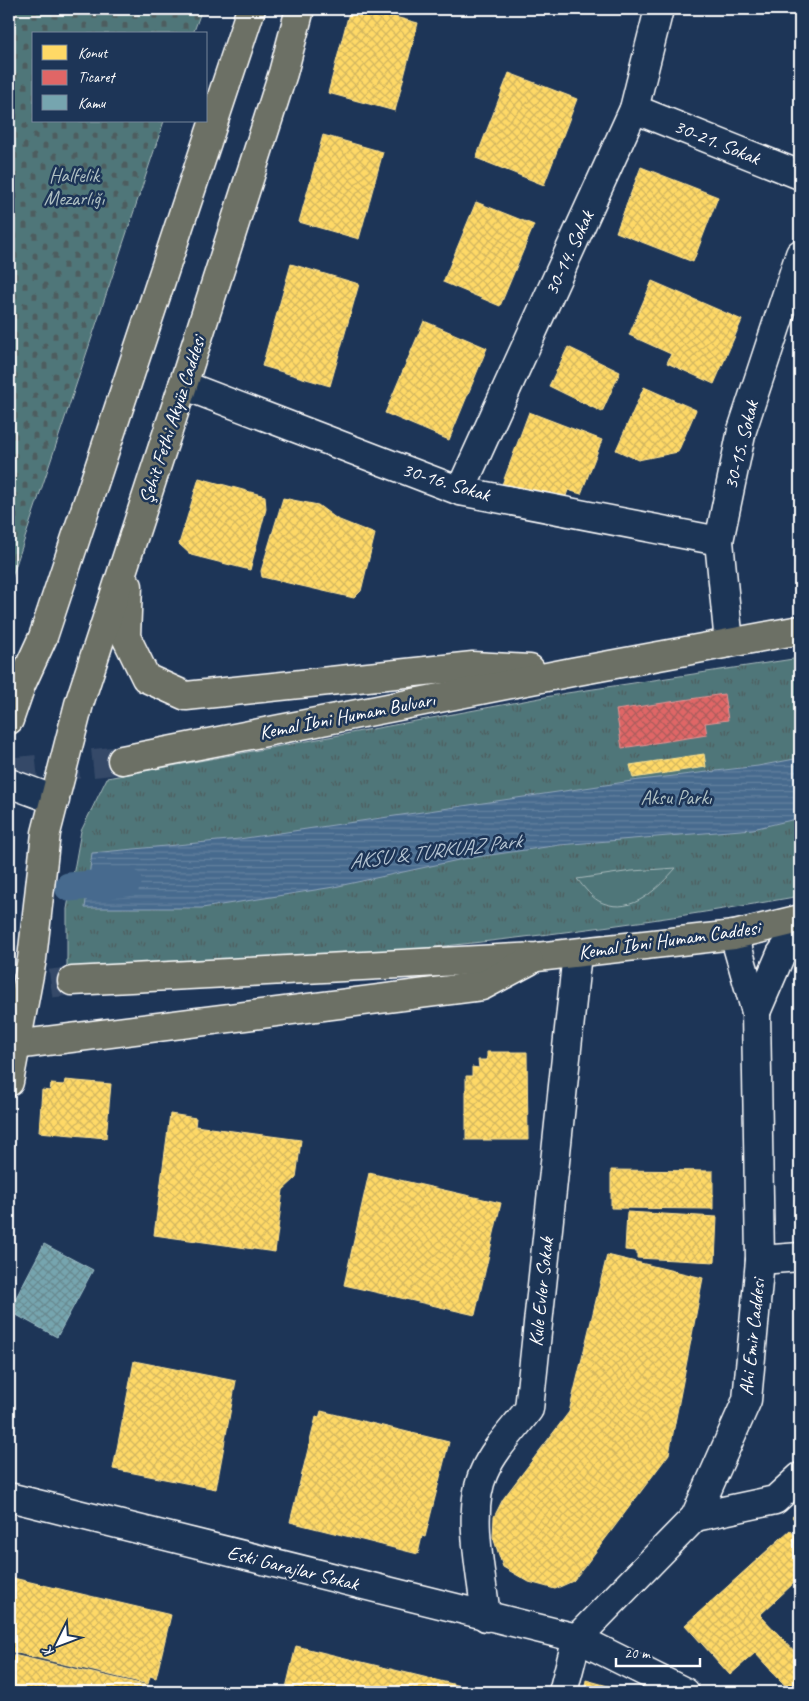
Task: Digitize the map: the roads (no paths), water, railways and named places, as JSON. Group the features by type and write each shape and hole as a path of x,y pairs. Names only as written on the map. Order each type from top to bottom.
{"main road":[{"path":"9,720 15,690 43,637 252,9"},
{"name":"Şehit Fethi Akyüz Caddesi","path":"9,1082 12,1044 32,959 46,833 79,704 129,556 283,73 300,9"},
{"path":"129,556 126,637 146,678 186,696 473,666 572,672 800,630"},
{"name":"Kemal İbni Humam Bulvarı","path":"122,760 572,672"},
{"name":"Kemal İbni Humam Caddesi","path":"72,981 538,957 734,935 800,919"},
{"path":"12,1044 482,986 538,957"}],"street":[{"name":"30-14. Sokak","path":"460,491 634,109 659,9"},
{"name":"30-21. Sokak","path":"634,109 800,175"},
{"name":"30-15. Sokak","path":"729,643 719,542 742,430 800,254"},
{"name":"30-16. Sokak","path":"183,385 460,491 719,542"},
{"path":"9,783 54,800"},
{"name":"Ahi Emir Caddesi","path":"756,1012 781,954 800,927"},
{"name":"Ahi Emir Caddesi","path":"563,1692 578,1638 695,1517 747,1400 760,1260 756,1012 734,935"},
{"name":"Kule Evler Sokak","path":"486,1617 474,1509 484,1472 500,1446 529,1409 577,952"},
{"path":"760,1260 800,1257"},
{"path":"695,1517 775,1500 800,1477"},
{"name":"Eski Garajlar Sokak","path":"9,1497 486,1617 578,1638 685,1692"}],"water":[{"path":"800,758 800,818 753,829 560,845 463,859 334,887 202,908 85,908 92,853 239,839 632,781 758,766"}],"waterway":[{"name":"AKSU & TURKUAZ Park","path":"69,887 127,882"}],"tunnel":[{"path":"9,772 122,760"},
{"path":"9,989 72,981"}],"park label":[{"name":"Halfelik Mezarlığı","path":"74,186"},
{"name":"Aksu Parkı","path":"676,797"}]}
